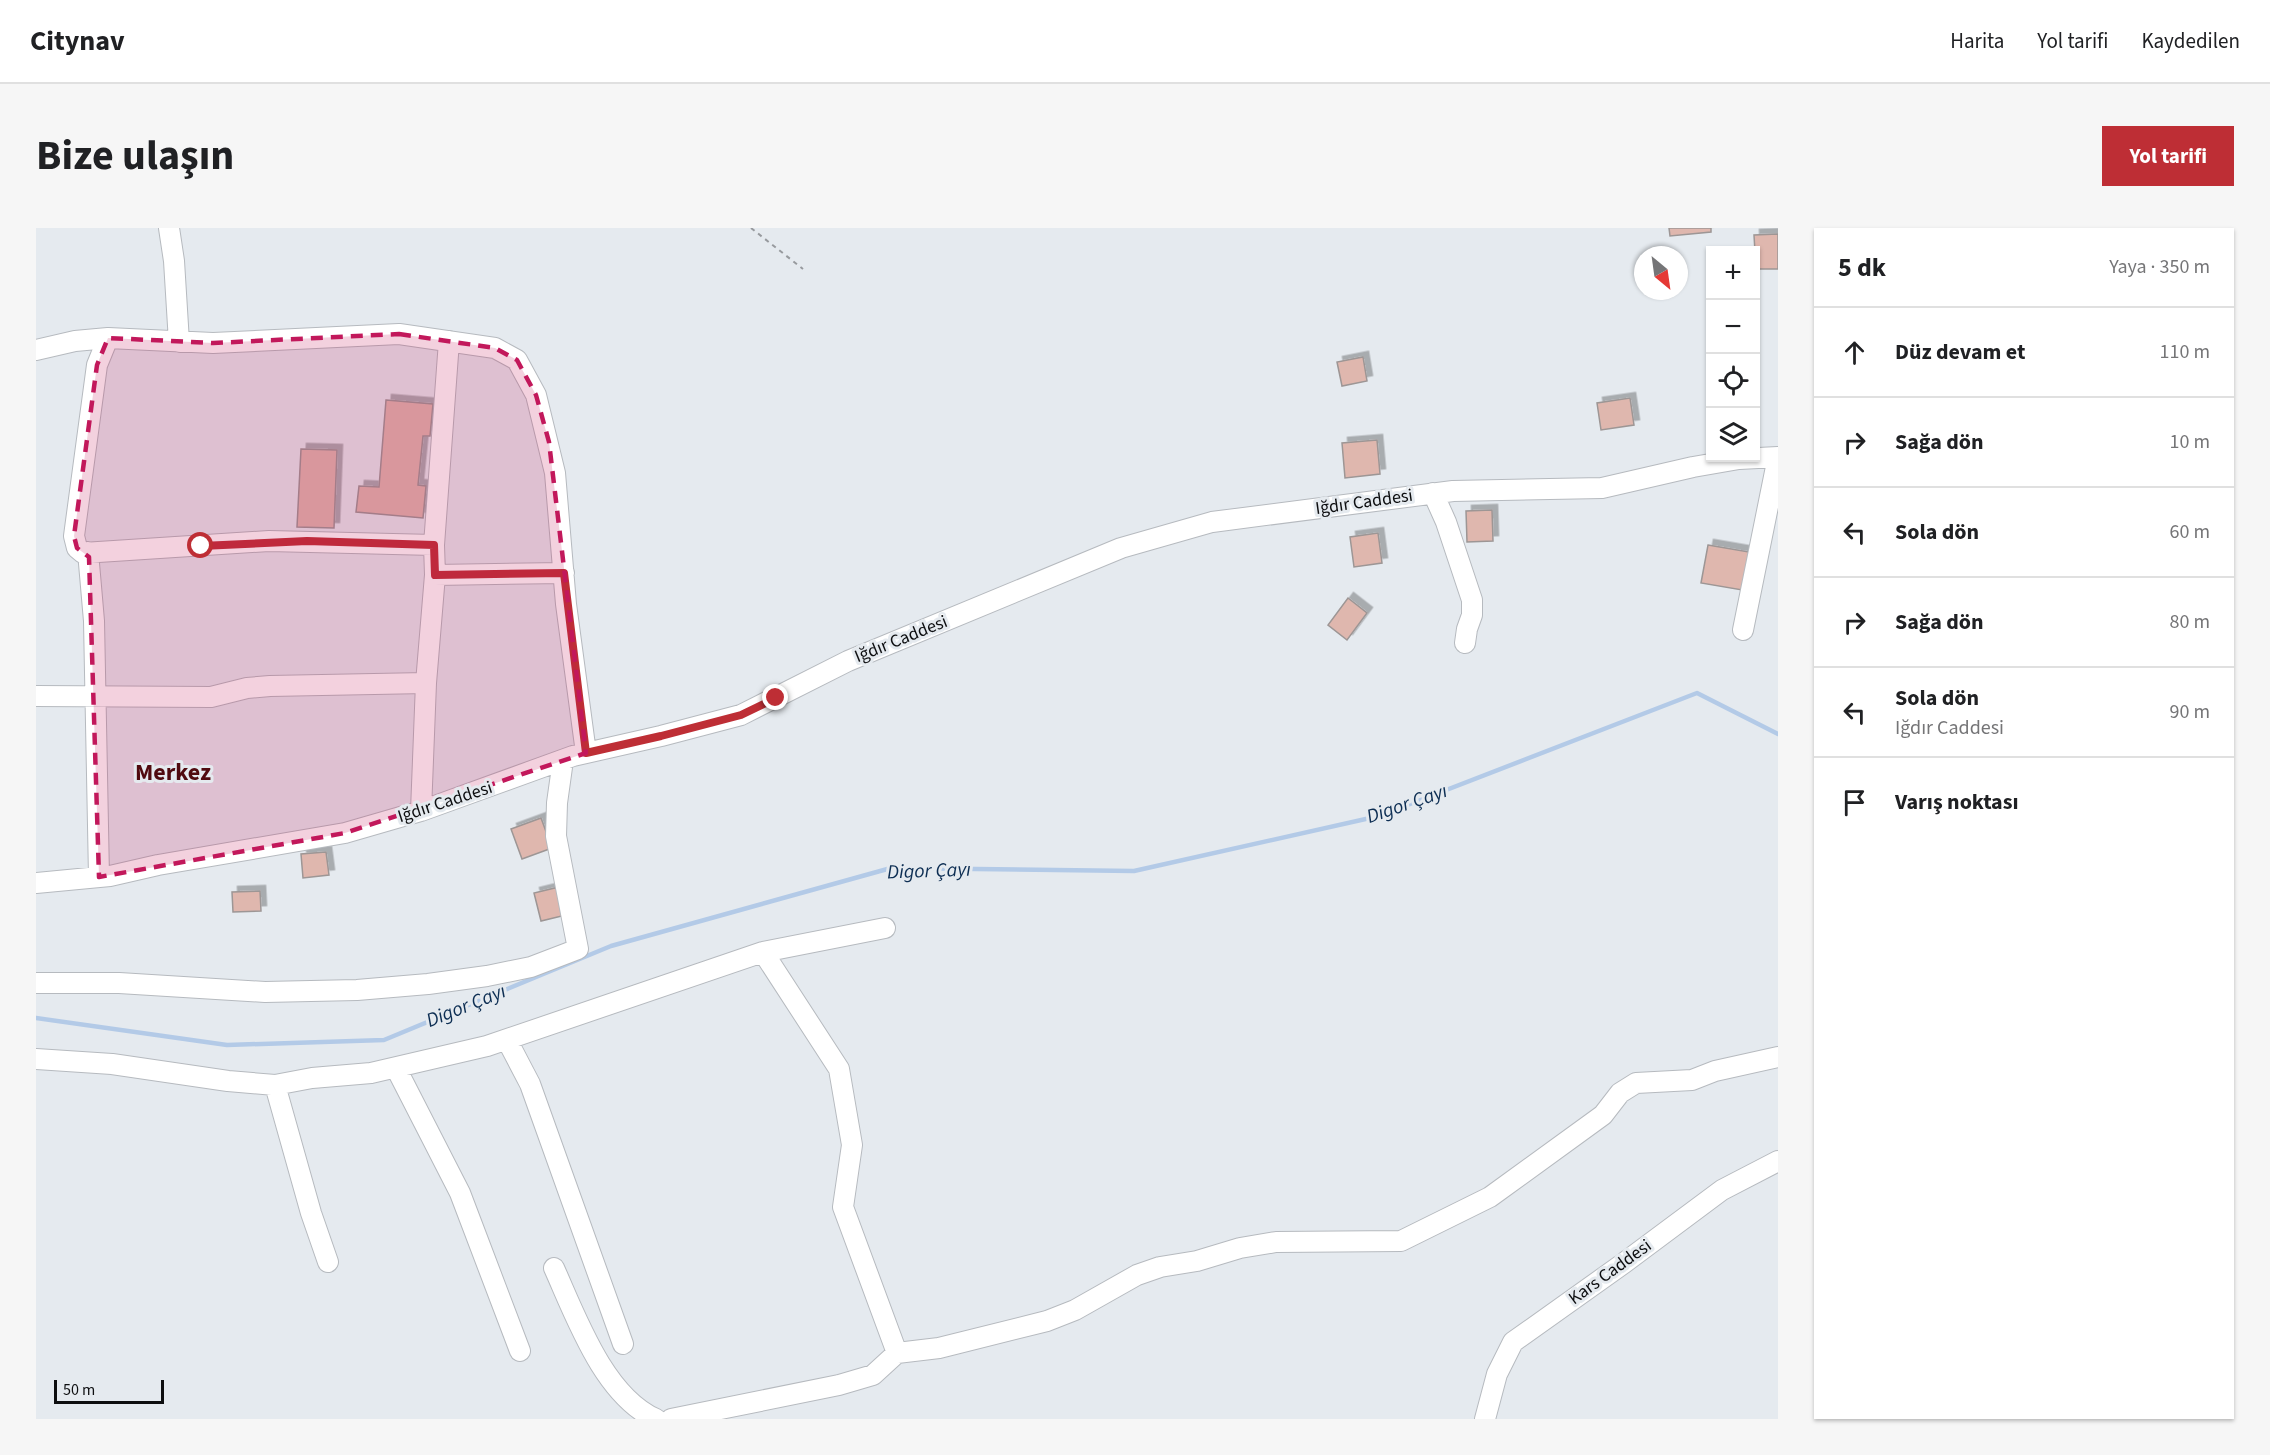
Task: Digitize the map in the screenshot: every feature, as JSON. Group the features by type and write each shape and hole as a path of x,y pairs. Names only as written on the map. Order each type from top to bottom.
{"street":[{"path":"169,228 174,261 179,342"},
{"path":"36,350 75,341 108,338 213,343 399,334 495,348 517,360 536,395 555,473 564,573 586,753"},
{"path":"108,338 97,365 74,536 77,548 83,553 297,541 434,545"},
{"path":"421,811 426,683 435,575 434,545 449,341"},
{"path":"1743,630 1778,458"},
{"name":"Iğdır Caddesi","path":"36,883 99,877 345,832 421,811 586,753 741,715 848,661 1120,548 1212,522 1433,494 1483,490 1602,488 1739,459 1778,458"},
{"path":"1433,494 1446,522 1472,600 1472,615 1465,643"},
{"path":"88,552 94,621 99,877"},
{"path":"435,575 564,573"},
{"path":"36,696 211,698 247,688 270,686 426,683"},
{"path":"36,983 119,983 265,992 357,990 487,976 531,967 578,948 556,836 557,803 563,760"},
{"path":"36,1059 112,1064 228,1081 275,1084 371,1073 507,1040 763,952 885,928"},
{"path":"763,952 839,1069 852,1145 843,1207 897,1353"},
{"path":"507,1040 530,1083 623,1344"},
{"path":"671,1419 839,1385 873,1375 897,1353 939,1348 1047,1321 1075,1310 1137,1275 1160,1267 1197,1261 1240,1248 1276,1242 1401,1240 1490,1197 1603,1115 1620,1093 1636,1083 1692,1080 1715,1071 1778,1057"},
{"path":"396,1068 460,1193 520,1351"},
{"path":"275,1084 311,1213 328,1262"},
{"name":"Kars Caddesi","path":"1485,1419 1497,1374 1513,1342 1722,1190 1778,1161"},
{"path":"554,1268 595,1358 640,1412 656,1419"}],"path":[{"path":"751,228 803,269"}],"highlighted area":[{"path":"399,334 495,348 517,360 536,395 549,442 586,753 345,833 99,877 89,557 77,548 74,536 97,365 108,338 213,343"}],"building":[{"path":"1669,228 1711,228 1711,232 1670,236"},
{"path":"1778,234 1778,269 1760,269 1760,246 1755,246 1754,235"},
{"path":"1363,357 1367,381 1342,386 1337,362"},
{"path":"1630,398 1634,425 1601,430 1597,403"},
{"path":"386,400 433,404 430,436 423,436 418,485 426,486 423,518 356,512 359,486 379,487"},
{"path":"1377,440 1380,474 1345,478 1342,443"},
{"path":"301,449 337,450 334,528 297,527"},
{"path":"1492,510 1493,541 1467,542 1466,511"},
{"path":"1378,533 1382,563 1354,567 1350,537"},
{"path":"1708,545 1755,553 1748,591 1701,583"},
{"path":"1348,598 1367,613 1347,640 1328,625"},
{"path":"541,818 552,848 522,859 511,829"},
{"path":"326,852 329,875 303,878 301,854"},
{"path":"559,887 566,915 541,921 534,893"},
{"path":"260,891 261,911 233,912 232,892"}],"waterway":[{"name":"Digor Çayı","path":"36,1018 227,1045 384,1040 611,946 891,868 1134,871 1379,816 1697,693 1778,734"}],"district":[{"name":"Merkez","path":"173,772"}],"route":[{"path":"201,546 307,541 434,545 435,575 564,573 586,753 741,715 776,698"}]}
